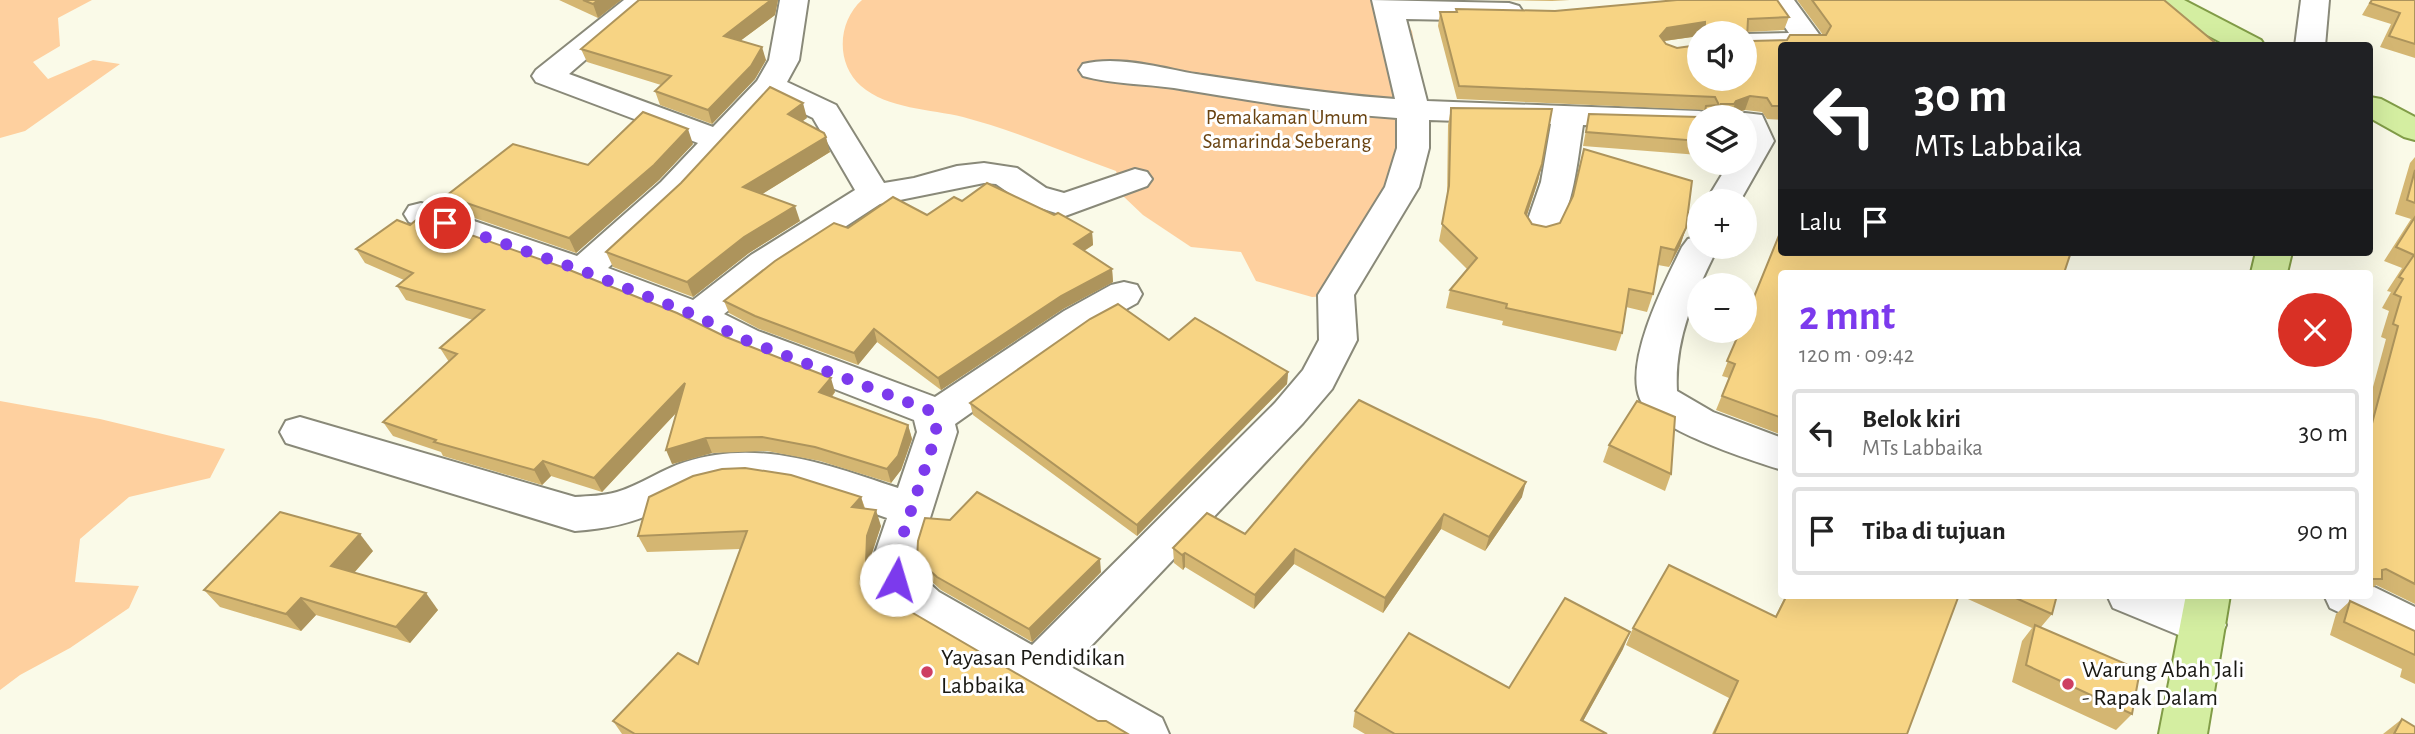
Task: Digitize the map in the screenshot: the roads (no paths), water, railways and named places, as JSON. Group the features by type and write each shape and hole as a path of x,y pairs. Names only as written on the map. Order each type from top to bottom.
{"main road":[{"path":"2162,0 2243,42"},
{"path":"2186,0 2266,42"},
{"path":"2373,95 2415,117"},
{"path":"2373,108 2415,130"},
{"path":"2183,734 2194,611"}],"street":[{"path":"641,0 547,76 720,140"},
{"path":"583,271 673,189 770,85 784,60 794,0"},
{"path":"1757,43 1809,41 1780,0"},
{"path":"2310,42 2315,0"},
{"path":"1038,670 1289,413 1318,379 1338,340 1336,295 1396,197 1408,171 1412,148 1413,110 1400,48 1387,5 1538,13"},
{"path":"1094,70 1133,73 1332,104 1413,110 1687,119"},
{"path":"770,85 825,112 872,191 871,195"},
{"path":"1541,231 1558,182 1569,114"},
{"path":"1730,189 1756,146 1759,123"},
{"path":"697,316 764,263 837,214 871,195 917,188 957,176 984,173 1005,175 1034,195 1065,205 1135,179"},
{"path":"421,214 583,271 697,316 745,340 922,405 931,411 937,432 897,553 896,580 905,592 923,606 1146,734"},
{"path":"1694,259 1672,308 1660,345 1658,397 1666,406 1686,416 1778,452"},
{"path":"934,418 1077,320 1124,293"},
{"path":"300,432 575,514 602,513 629,506 698,473 746,466 774,468 912,509"},
{"path":"2145,599 2194,611"},
{"path":"2354,599 2415,628"}],"place":[{"name":"Yayasan Pendidikan Labbaika","path":"927,672"},
{"name":"Warung Abah Jali - Rapak Dalam","path":"2068,684"}],"park label":[{"name":"Pemakaman Umum Samarinda Seberang","path":"1287,129"}]}
